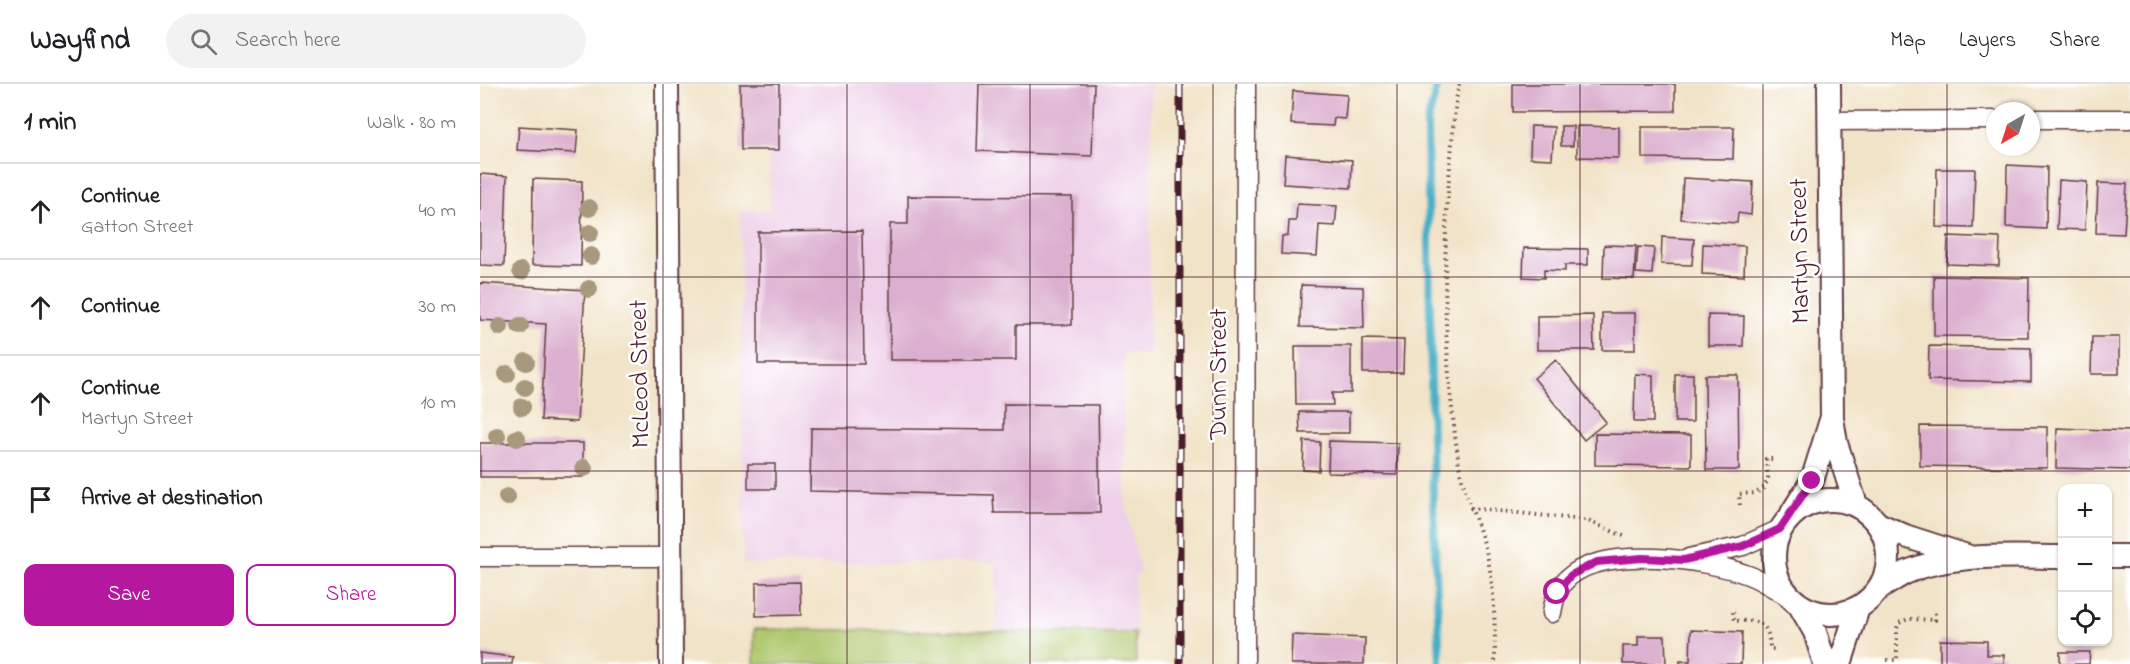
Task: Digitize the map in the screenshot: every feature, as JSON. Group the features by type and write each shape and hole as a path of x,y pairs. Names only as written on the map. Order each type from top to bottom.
{"street":[{"name":"McLeod Street","path":"668,84 671,664"},
{"name":"Dunn Street","path":"1245,664 1246,84"},
{"name":"Martyn Street","path":"1829,84 1832,418 1838,451 1856,505"},
{"path":"2040,119 2130,118"},
{"path":"1829,121 1986,120"},
{"name":"Martyn Street","path":"1786,522 1812,481 1832,418"},
{"path":"1552,613 1554,599 1563,583 1583,567 1604,560 1675,559 1743,546 1786,522 1805,506 1822,500 1839,500 1856,505 1868,513 1878,524 1886,539 1889,555 1887,572 1881,587 1871,599 1844,614 1829,615 1814,613 1749,575 1675,559"},
{"path":"1786,522 1774,546 1774,564 1779,582 1815,633 1825,664"},
{"path":"1878,524 1920,542 1972,558"},
{"path":"2112,556 2130,556"},
{"path":"480,557 671,557"},
{"path":"1881,587 1907,573 1929,565 1972,558 2058,557"},
{"path":"1840,664 1858,608"}],"path":[{"path":"1459,84 1447,192 1444,257 1447,340 1462,479 1485,548 1488,565 1494,611 1495,664"},
{"path":"1740,505 1739,494 1756,493 1765,487 1768,477 1766,459 1776,459"},
{"path":"1470,508 1588,520 1675,559"},
{"path":"1887,660 1897,660 1899,623 1908,619 1935,620 1935,610"},
{"path":"1733,612 1734,621 1753,621 1764,627 1768,633 1770,649 1778,649"}],"shaded area":[{"path":"740,84 1151,84 1149,354 1123,353 1125,500 1140,573 1135,576 1135,633 996,632 996,562 743,564 740,210 770,210 769,151 741,150"}],"green space":[{"path":"754,629 1135,633 1136,664 754,664"}],"building":[{"path":"740,84 779,84 779,150 741,150"},
{"path":"979,84 1094,84 1092,156 977,151"},
{"path":"1513,84 1675,84 1675,111 1513,112"},
{"path":"1293,91 1347,95 1345,119 1334,118 1333,126 1291,124"},
{"path":"519,126 578,130 576,153 517,150"},
{"path":"1531,126 1554,127 1552,159 1530,158"},
{"path":"1561,126 1573,126 1573,146 1561,146"},
{"path":"1577,126 1619,127 1619,158 1577,157"},
{"path":"1642,127 1734,127 1733,159 1642,158"},
{"path":"1285,155 1352,160 1351,188 1283,184"},
{"path":"2007,165 2047,167 2046,229 2006,227"},
{"path":"1937,169 1975,169 1973,228 1936,227"},
{"path":"480,174 507,176 504,266 480,265"},
{"path":"1683,178 1753,182 1751,215 1738,213 1737,223 1681,219"},
{"path":"533,179 582,181 581,266 532,265"},
{"path":"2059,180 2087,182 2085,230 2057,229"},
{"path":"2098,183 2127,184 2124,234 2096,233"},
{"path":"908,196 1072,197 1072,325 1016,325 1016,360 890,360 890,224 908,224"},
{"path":"1297,204 1337,206 1335,226 1319,225 1317,256 1281,254 1282,236 1288,236 1289,221 1296,221"},
{"path":"862,231 864,364 758,364 758,232"},
{"path":"1948,236 2000,238 1999,266 1947,264"},
{"path":"1662,237 1694,239 1692,265 1661,264"},
{"path":"1703,244 1745,246 1744,276 1702,274"},
{"path":"1604,245 1636,246 1634,279 1603,278"},
{"path":"1638,247 1654,248 1652,274 1636,273"},
{"path":"1524,248 1588,249 1588,265 1565,265 1565,271 1544,270 1544,278 1523,277"},
{"path":"1934,276 2029,278 2028,337 1934,336"},
{"path":"480,283 585,290 577,422 541,420 546,324 480,320"},
{"path":"1301,285 1363,287 1364,328 1300,327"},
{"path":"1602,313 1635,313 1635,350 1602,350"},
{"path":"1593,315 1594,350 1537,350 1537,316"},
{"path":"1708,315 1744,316 1743,346 1708,346"},
{"path":"2092,337 2119,337 2119,374 2091,374"},
{"path":"1363,339 1404,340 1403,373 1363,373"},
{"path":"1295,346 1351,346 1351,393 1332,393 1333,405 1296,405"},
{"path":"1929,346 2031,348 2031,382 1928,380"},
{"path":"1556,360 1606,422 1584,440 1534,378"},
{"path":"1635,374 1653,375 1653,422 1634,422"},
{"path":"1675,374 1693,374 1693,422 1675,422"},
{"path":"1705,375 1738,375 1739,470 1706,470"},
{"path":"1004,404 1098,405 1100,513 994,513 993,495 810,491 811,428 1004,430"},
{"path":"1299,412 1349,412 1349,433 1300,433"},
{"path":"1920,426 2047,427 2047,468 1920,466"},
{"path":"2057,428 2130,431 2130,470 2056,468"},
{"path":"1595,434 1691,435 1691,466 1595,465"},
{"path":"1304,441 1320,442 1319,471 1303,470"},
{"path":"1329,441 1398,443 1397,475 1328,473"},
{"path":"480,443 583,443 583,477 480,477"},
{"path":"748,464 775,464 775,489 748,489"},
{"path":"800,582 801,615 756,616 756,583"},
{"path":"1691,630 1742,632 1741,664 1680,664 1680,661 1690,661"},
{"path":"1292,635 1365,638 1364,664 1291,664"},
{"path":"1638,636 1665,636 1666,664 1623,664 1623,646 1638,646"},
{"path":"1940,640 1987,641 1987,655 2004,655 2004,664 1940,664"},
{"path":"2060,652 2090,652 2089,664 2060,664"},
{"path":"480,653 513,657 512,664 480,664"}],"waterway":[{"path":"1438,84 1427,123 1433,505 1440,664"}],"railway":[{"path":"1180,84 1180,664"}],"route":[{"path":"1557,592 1571,575 1583,567 1604,560 1642,558 1684,560 1743,546 1780,529 1812,481"}]}
